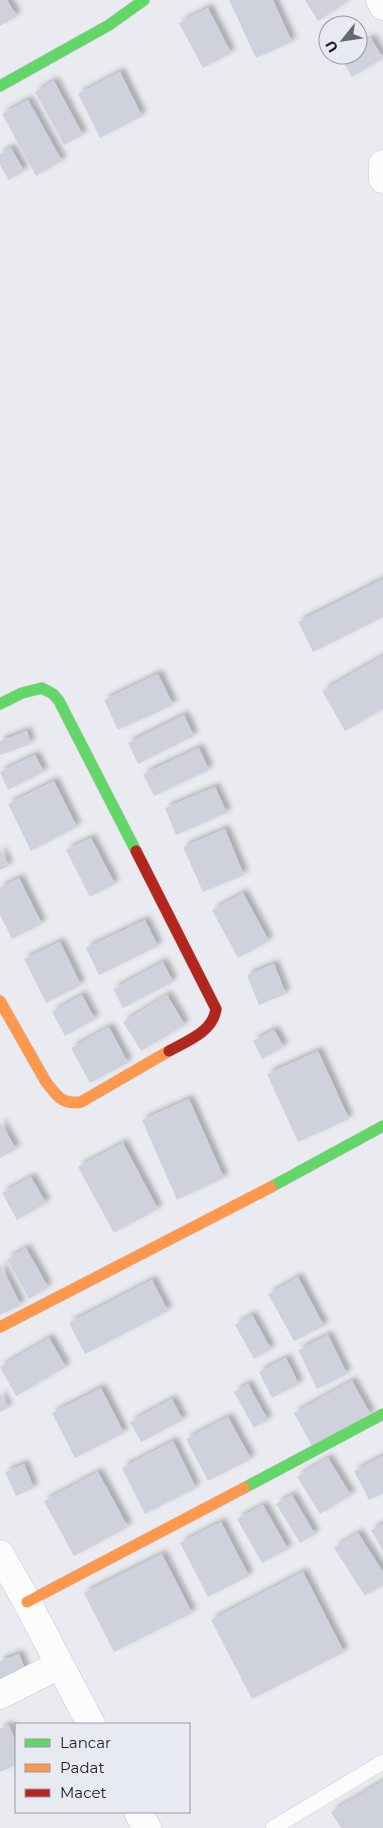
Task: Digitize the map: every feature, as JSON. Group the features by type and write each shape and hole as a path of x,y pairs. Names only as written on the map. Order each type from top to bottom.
{"street":[{"path":"0,86 109,25 144,0"},
{"path":"380,0 383,6"},
{"path":"383,164 383,179"},
{"path":"0,704 29,691 42,688 53,694 59,701 216,1010 215,1018 205,1030 81,1102 72,1104 64,1102 49,1087 0,1001"},
{"path":"0,1327 218,1215 383,1126"},
{"path":"27,1602 383,1414"},
{"path":"0,1554 90,1723"},
{"path":"0,1695 59,1665"},
{"path":"139,1813 147,1828"}],"lane":[{"path":"273,1828 383,1762"}],"building":[{"path":"0,0 7,0 17,16 0,26"},
{"path":"229,0 273,0 292,42 256,58"},
{"path":"305,0 350,0 327,15 318,15 318,21"},
{"path":"208,8 231,53 203,68 179,23"},
{"path":"371,38 383,58 352,77 345,65 368,65 368,40"},
{"path":"120,72 142,116 100,138 78,94"},
{"path":"54,81 83,135 64,145 35,92"},
{"path":"28,100 62,161 36,176 2,114"},
{"path":"11,148 24,171 9,180 0,165 0,154"},
{"path":"383,579 383,617 313,652 298,622"},
{"path":"383,656 383,709 345,731 322,691"},
{"path":"158,674 173,705 118,730 104,700"},
{"path":"184,715 194,736 138,764 128,743"},
{"path":"27,731 31,744 0,755 0,741"},
{"path":"199,748 209,770 154,796 143,774"},
{"path":"35,755 44,772 8,790 0,772"},
{"path":"54,781 77,827 31,851 8,804"},
{"path":"215,787 227,813 176,835 165,808"},
{"path":"225,829 244,875 203,892 183,847"},
{"path":"91,838 115,884 90,897 66,850"},
{"path":"0,849 9,866 0,870"},
{"path":"19,878 42,924 12,939 0,915 0,888"},
{"path":"243,893 269,941 238,958 212,910"},
{"path":"145,920 158,946 99,975 86,948"},
{"path":"60,942 81,985 46,1003 24,959"},
{"path":"163,962 173,982 123,1008 113,989"},
{"path":"274,964 286,994 259,1005 247,975"},
{"path":"82,995 95,1019 65,1036 52,1012"},
{"path":"167,995 185,1025 141,1051 123,1022"},
{"path":"109,1027 128,1063 90,1083 71,1048"},
{"path":"274,1030 284,1047 262,1059 253,1041"},
{"path":"318,1051 349,1119 298,1142 267,1074"},
{"path":"189,1099 224,1178 177,1200 142,1120"},
{"path":"0,1124 16,1149 0,1158"},
{"path":"123,1143 158,1209 114,1233 78,1167"},
{"path":"31,1177 46,1203 17,1220 2,1193"},
{"path":"26,1248 48,1287 29,1299 7,1259"},
{"path":"0,1264 21,1305 0,1315"},
{"path":"298,1277 324,1326 294,1341 268,1294"},
{"path":"152,1280 168,1311 85,1354 69,1323"},
{"path":"252,1315 271,1349 254,1359 235,1325"},
{"path":"328,1335 347,1374 317,1389 298,1350"},
{"path":"49,1338 66,1367 16,1396 0,1367"},
{"path":"286,1358 299,1384 272,1398 259,1372"},
{"path":"352,1381 371,1415 313,1448 294,1413"},
{"path":"248,1384 268,1420 254,1428 234,1392"},
{"path":"101,1388 124,1433 75,1458 52,1413"},
{"path":"0,1393 8,1408 0,1412"},
{"path":"172,1399 183,1420 141,1442 130,1422"},
{"path":"228,1417 251,1459 208,1481 186,1439"},
{"path":"173,1441 196,1488 145,1514 122,1468"},
{"path":"383,1456 383,1493 369,1500 354,1471"},
{"path":"328,1458 351,1495 320,1514 297,1477"},
{"path":"24,1464 34,1488 16,1496 5,1472"},
{"path":"98,1472 128,1527 74,1556 44,1501"},
{"path":"292,1495 315,1534 300,1543 276,1504"},
{"path":"263,1505 288,1549 262,1563 237,1519"},
{"path":"221,1522 249,1576 208,1597 180,1543"},
{"path":"383,1524 383,1551 371,1530"},
{"path":"358,1533 383,1572 383,1585 365,1596 334,1548"},
{"path":"162,1554 192,1613 114,1652 84,1593"},
{"path":"303,1572 344,1652 252,1699 211,1620"},
{"path":"19,1654 29,1679 0,1690 0,1661"},
{"path":"9,1725 15,1740 15,1765 0,1772 0,1729"},
{"path":"383,1781 383,1828 341,1828 331,1812"}],"traffic: fast":[{"path":"0,86 109,25 144,0"},
{"path":"0,704 22,693 42,688 53,694 59,701 136,851"},
{"path":"271,1187 383,1126"},
{"path":"244,1488 383,1414"}],"traffic: slow":[{"path":"0,1001 46,1082 64,1101 81,1102 169,1051"},
{"path":"0,1327 271,1187"},
{"path":"27,1602 244,1488"}],"traffic: jam":[{"path":"136,851 216,1009 214,1017 205,1030 169,1051"}]}
